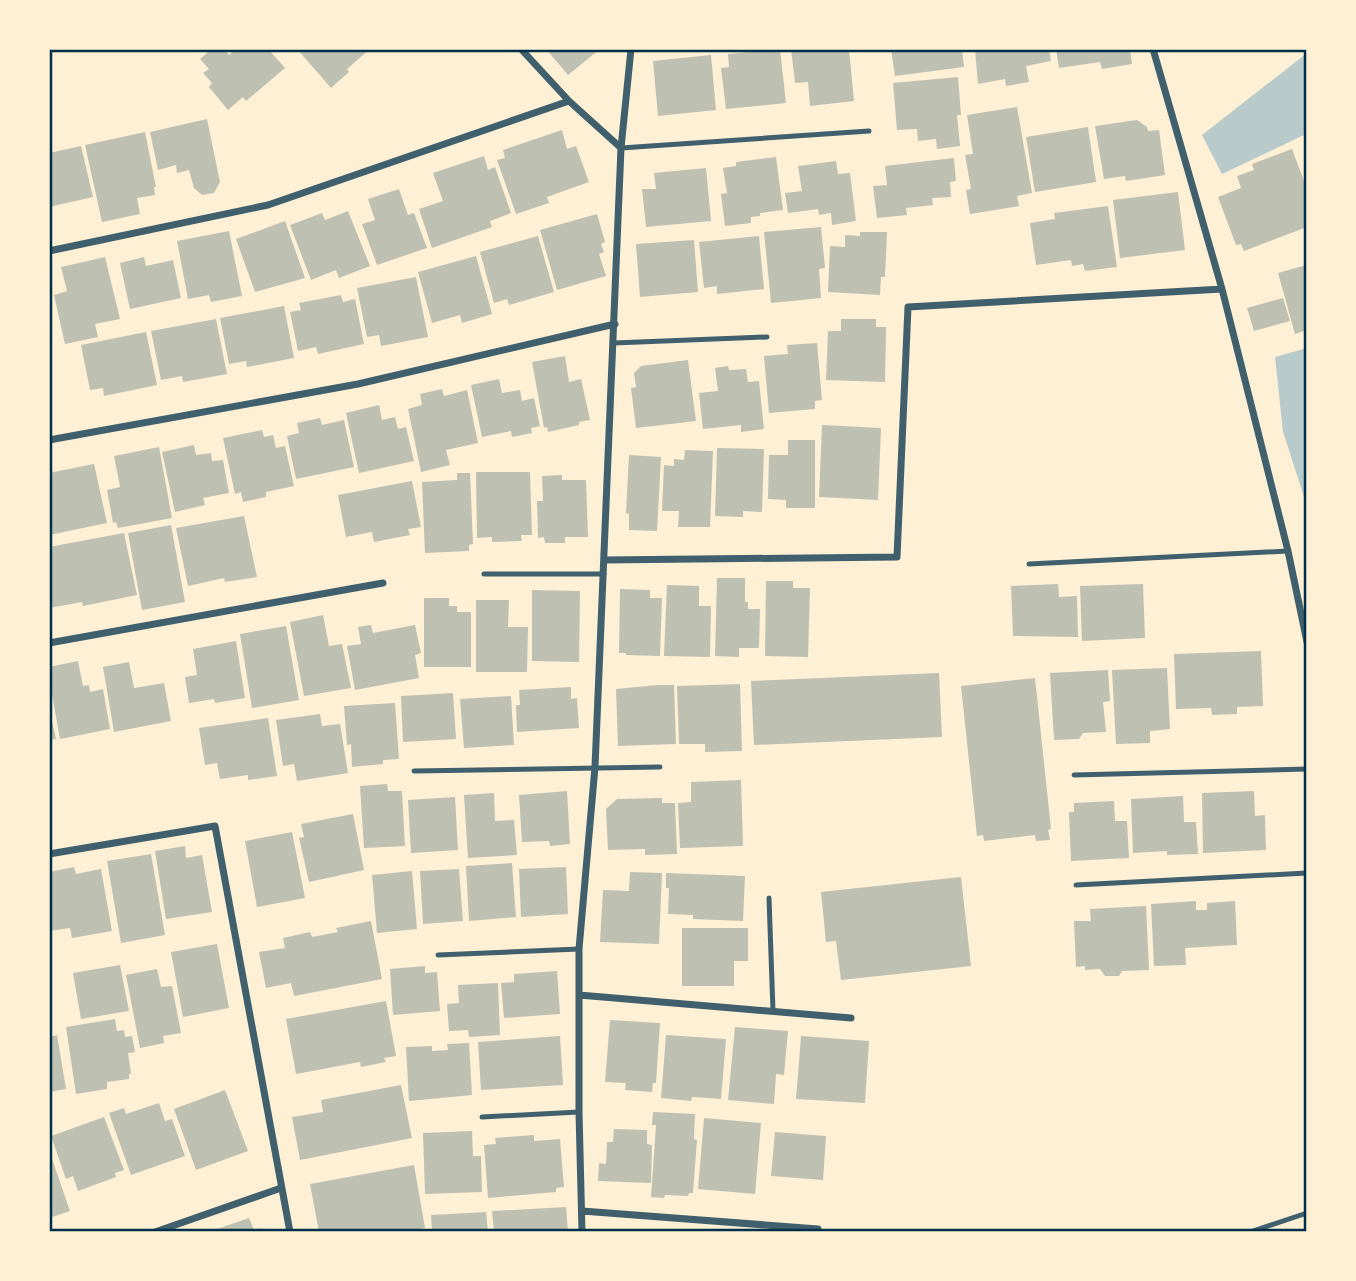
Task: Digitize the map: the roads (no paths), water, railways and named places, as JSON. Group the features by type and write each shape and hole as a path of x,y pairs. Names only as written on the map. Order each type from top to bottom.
{"street":[{"path":"522,49 569,101 621,148"},
{"path":"583,1232 579,1112 579,949 595,767 621,148 631,49"},
{"path":"1153,49 1222,289 1288,551 1307,642"},
{"path":"49,251 268,205 569,101"},
{"path":"604,560 897,557 908,307 1222,289"},
{"path":"49,440 358,384 615,324"},
{"path":"49,643 383,583"},
{"path":"49,854 215,826 290,1232"},
{"path":"579,995 851,1018"},
{"path":"155,1232 281,1188"},
{"path":"582,1211 818,1229"}],"lane":[{"path":"621,148 869,131"},
{"path":"614,342 767,337"},
{"path":"1029,564 1288,551"},
{"path":"484,574 604,574"},
{"path":"414,771 660,767"},
{"path":"1074,775 1307,769"},
{"path":"1076,886 1307,873"},
{"path":"769,898 773,1011"},
{"path":"438,955 579,949"},
{"path":"482,1117 579,1112"},
{"path":"1250,1232 1307,1213"}]}
